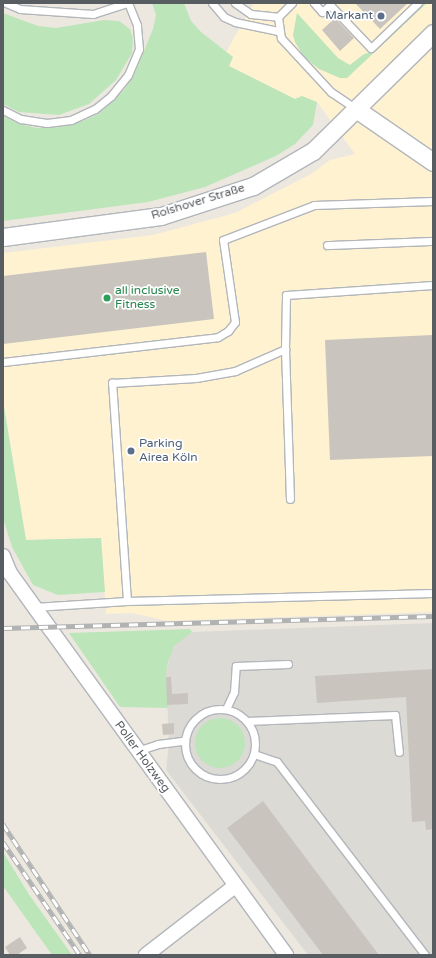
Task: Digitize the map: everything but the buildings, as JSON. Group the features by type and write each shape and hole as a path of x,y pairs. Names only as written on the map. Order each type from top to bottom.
{"street":[{"name":"Rolshover Straße","path":"3,237 161,216 253,186 303,158 431,40"},
{"path":"356,109 433,162"},
{"name":"Poller Holzweg","path":"3,556 10,573 137,751 286,955"},
{"path":"146,955 235,886"}],"lane":[{"path":"3,110 21,119 46,123 71,120 95,109 111,96 128,75 139,49 137,25 127,3 93,14 20,9 6,3"},
{"path":"212,3 224,17 235,22 278,31"},
{"path":"235,3 251,14 278,18"},
{"path":"292,3 278,18 278,31 292,52 331,92 356,109"},
{"path":"314,3 322,12 330,5 371,48 418,3"},
{"path":"3,362 218,337 228,331 235,322 223,240 314,205 433,201"},
{"path":"327,245 433,241"},
{"path":"290,499 285,349 286,295 433,285"},
{"path":"127,601 112,383 196,378 236,371 285,349"},
{"path":"34,606 127,601 433,593"},
{"path":"226,709 234,692 236,666 288,664"},
{"path":"214,709 226,709 238,713 247,721 256,742 254,754 241,773 219,780 198,772 185,753 184,741 187,730 198,716 214,709"},
{"path":"247,721 395,715 399,752"},
{"path":"137,751 158,744 184,741"},
{"path":"254,754 277,762 426,955"}],"shaded area":[{"path":"254,3 433,3 433,612 167,621 132,613 106,614 101,538 26,540 3,401 3,253 153,235 235,213 311,174 330,160 355,154 317,102 295,99 229,66 233,57 226,52"},
{"path":"433,623 433,955 308,955 166,770 169,743 166,673 171,651 178,641 192,632"}],"green space":[{"path":"152,3 184,3 191,21 201,32 233,57 229,66 295,99 302,96 317,102 313,125 295,144 276,156 205,187 148,202 3,221 3,116 19,124 37,128 61,127 83,121 98,114 124,90 134,75 153,29 156,15"},
{"path":"422,3 427,3 347,78 340,78 319,69 304,57 295,42 293,35 297,13 338,58 350,65 364,54 372,52"},
{"path":"3,13 38,26 56,28 104,20 119,21 130,29 133,39 132,53 116,80 89,104 59,115 19,112 3,104"},
{"path":"3,401 26,540 101,538 105,592 58,595 33,585 12,547 3,518"},
{"path":"190,629 192,632 174,646 168,662 166,673 168,708 120,707 69,633"},
{"path":"215,718 225,718 238,725 245,738 245,748 238,761 225,768 215,768 206,764 199,757 195,748 195,738 199,729 206,722"},
{"path":"3,852 30,896 72,955 52,955 3,886"}],"railway":[{"path":"3,628 433,616"},
{"path":"3,824 90,955"},
{"path":"3,842 80,955"}],"place":[{"name":"Markant","path":"381,16"},
{"name":"all inclusive Fitness","path":"107,298"},
{"name":"Parking Airea Köln","path":"131,451"}]}
